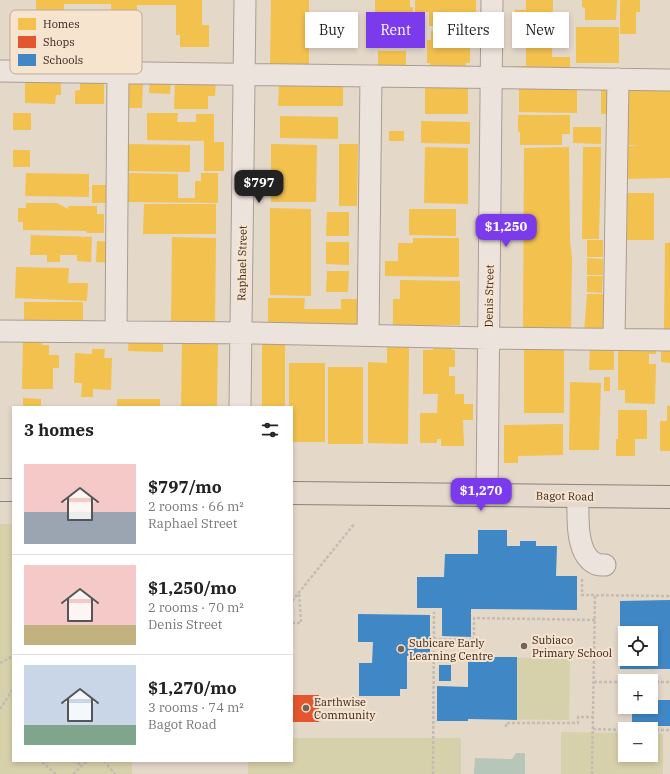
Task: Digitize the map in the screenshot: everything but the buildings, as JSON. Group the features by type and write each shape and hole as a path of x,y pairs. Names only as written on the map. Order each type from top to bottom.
{"main road":[{"path":"0,490 12,490"},
{"name":"Bagot Road","path":"293,493 670,497"}],"street":[{"name":"Raphael Street","path":"240,406 245,0"},
{"name":"Denis Street","path":"487,495 492,0"},
{"path":"0,71 10,71"},
{"path":"142,73 670,80"},
{"path":"116,332 118,74"},
{"path":"368,336 371,77"},
{"path":"614,339 618,79"},
{"path":"0,331 241,333 670,340"},
{"path":"578,497 578,525 584,550 595,564 605,565"}],"path":[{"path":"293,600 355,523"},
{"path":"293,623 301,623 299,593"},
{"path":"582,595 670,596"},
{"path":"592,774 595,595"},
{"path":"433,774 434,612"},
{"path":"434,639 474,640 474,618 595,620"},
{"path":"0,663 12,657"},
{"path":"594,682 618,682"},
{"path":"658,682 670,682"},
{"path":"0,709 12,691"},
{"path":"506,727 506,723 578,723 578,717 593,717"},
{"path":"593,730 618,730"},
{"path":"658,730 670,730"},
{"path":"46,762 43,763 56,774"},
{"path":"75,762 82,766"},
{"path":"73,774 86,762"},
{"path":"105,762 115,774"}],"shaded area":[{"path":"0,524 12,524 12,762 132,762 132,774 0,774"},
{"path":"468,657 570,658 569,720 468,719"},
{"path":"561,732 618,733 618,762 658,762 658,734 663,734 663,774 561,774"},
{"path":"293,738 461,738 461,774 248,774 248,762 293,762"},
{"path":"516,753 525,753 525,774 474,774 475,758 512,759"}],"place":[{"name":"Subiaco Primary School","path":"524,646"},
{"name":"Subicare Early Learning Centre","path":"401,649"},
{"name":"Earthwise Community","path":"306,708"}]}
